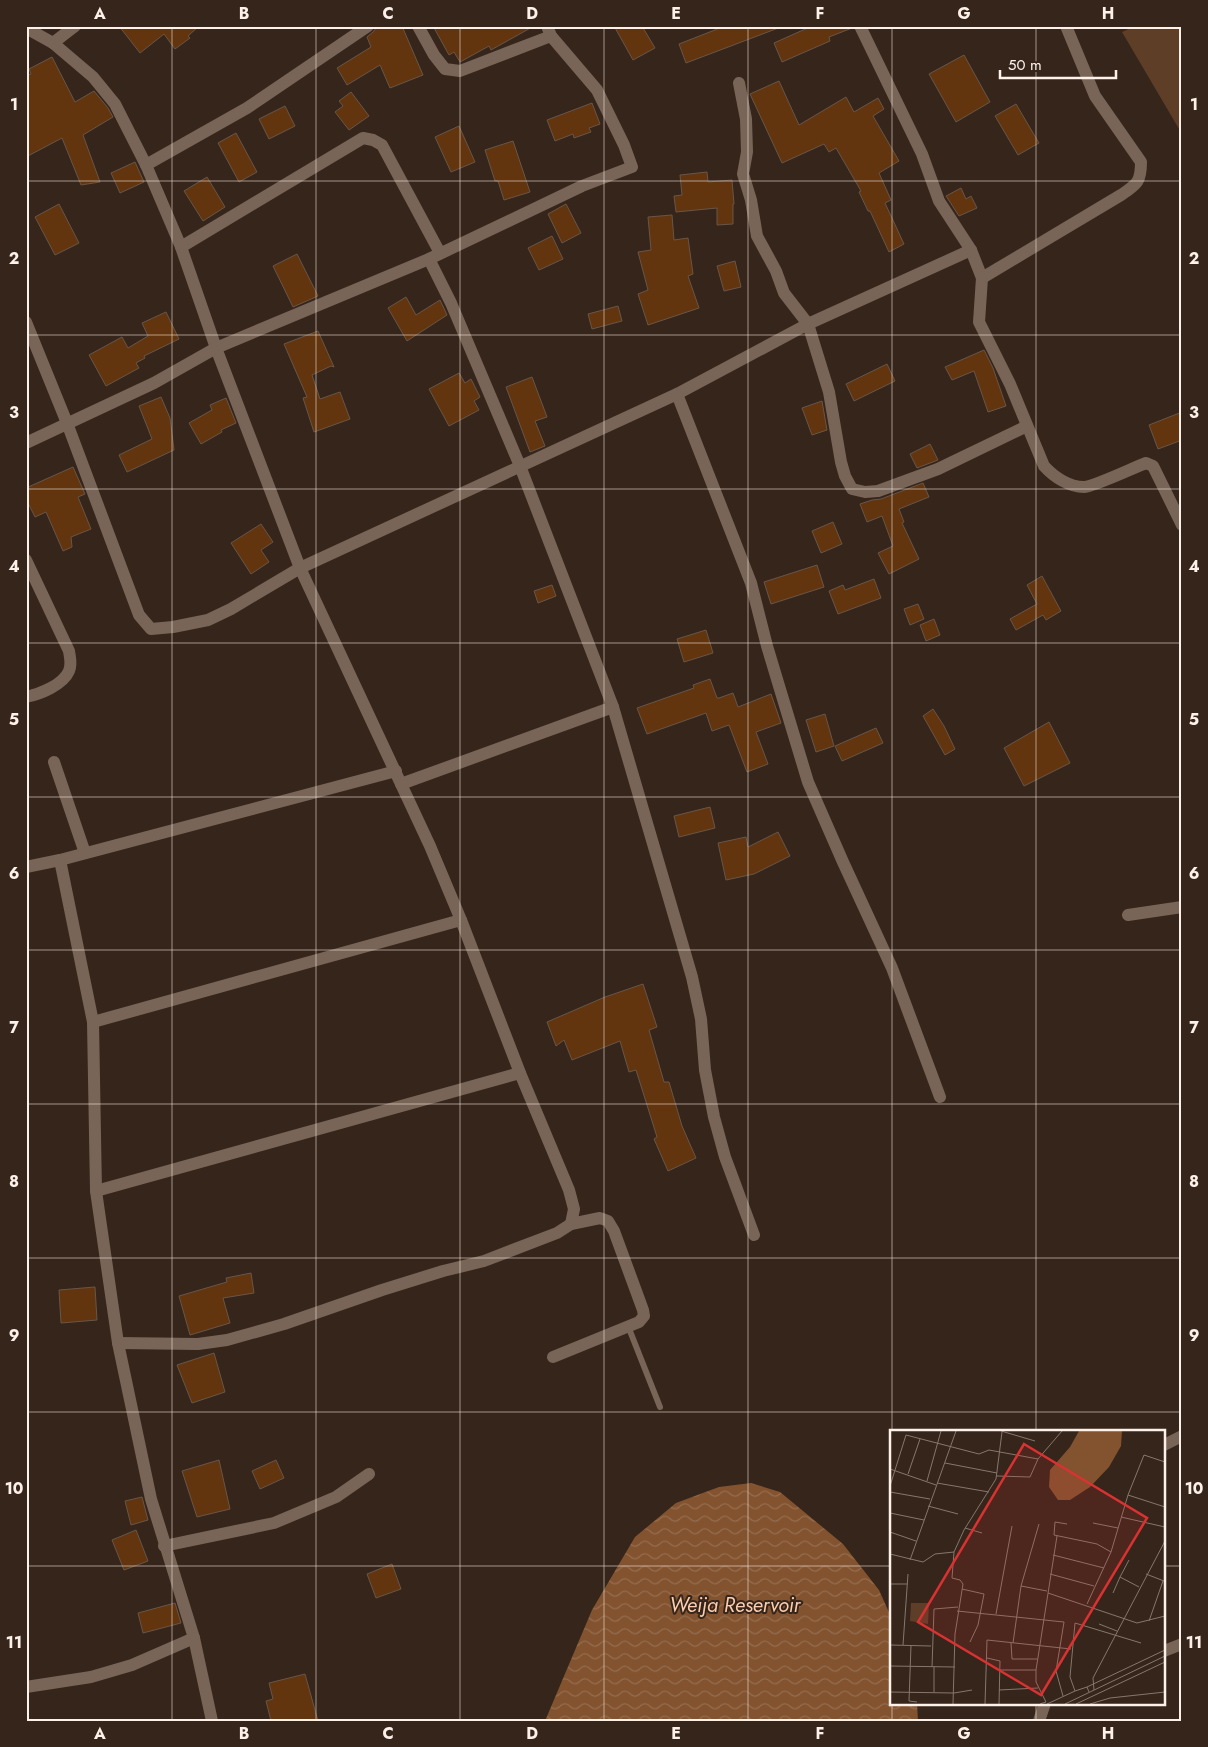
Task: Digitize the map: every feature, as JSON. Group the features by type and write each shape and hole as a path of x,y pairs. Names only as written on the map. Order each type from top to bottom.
{"street":[{"path":"53,43 75,26"},
{"path":"146,165 247,108 368,26"},
{"path":"26,443 154,383 216,348 434,256 582,186 632,167 624,145 597,90 549,31 460,71 444,69 418,26"},
{"path":"860,26 922,154 938,201 971,250 982,278 979,322 1010,384 1044,466 1052,475 1065,482 1085,488 1146,463 1150,464 1153,466 1182,525"},
{"path":"982,278 1121,195 1135,185 1141,175 1141,162 1095,96 1066,26"},
{"path":"26,28 53,43 93,77 115,104 146,165 181,247 216,348 300,568 396,771 461,920 520,1073 569,1190 574,1209 571,1224"},
{"path":"739,83 746,119 747,152 743,174 751,200 757,236 776,271 784,293 808,324 829,392 841,462 845,476 852,489 865,492 878,490 938,469 1027,426"},
{"path":"181,247 363,138 373,140 382,145 434,256 451,303 520,466 612,707 692,977 701,1019 706,1070 714,1117 725,1158 754,1235"},
{"path":"26,322 67,423 139,615 151,629 208,620 300,568 678,394 808,324 971,250"},
{"path":"678,394 751,583 767,646 808,782 892,968 940,1097"},
{"path":"26,560 69,652 71,662 69,672 56,685 26,697"},
{"path":"401,784 612,707"},
{"path":"54,762 85,853"},
{"path":"26,867 60,860 396,771"},
{"path":"60,860 93,1022 96,1192 118,1343 151,1499 194,1638 212,1721"},
{"path":"1128,915 1182,907"},
{"path":"93,1022 461,920"},
{"path":"96,1192 520,1073"},
{"path":"118,1343 198,1344 251,1334 382,1290 443,1271 484,1261 557,1233 571,1224 600,1218 608,1221 614,1231 644,1310 644,1316 639,1322 552,1358"},
{"path":"1166,1444 1182,1436"},
{"path":"164,1546 274,1523 336,1497 369,1474"},
{"path":"26,1688 91,1677 132,1665 194,1638"},
{"path":"1166,1649 1182,1644"},
{"path":"1039,1721 1045,1704"}],"lane":[{"path":"628,1326 660,1407"}],"shaded area":[{"path":"1135,26 1182,26 1182,134 1122,32"}],"water":[{"name":"Weija Reservoir","path":"751,1483 780,1492 843,1544 879,1590 890,1615 890,1704 917,1704 918,1721 545,1721 592,1610 635,1537 676,1503 719,1487"}],"building":[{"path":"119,26 199,26 188,36 190,38 175,49 164,34 140,53"},
{"path":"380,26 402,26 423,75 390,88 380,65 347,85 337,68 371,47 367,37"},
{"path":"433,26 534,26 491,50 489,46 460,62 454,52 449,55"},
{"path":"614,26 642,26 655,48 633,60"},
{"path":"725,26 781,27 686,63 679,44"},
{"path":"812,26 852,26 852,28 829,37 830,41 782,62 774,43"},
{"path":"964,55 990,102 956,122 929,74"},
{"path":"52,57 75,102 94,91 113,117 83,135 100,182 81,185 62,138 26,157 26,76 31,74 29,69"},
{"path":"779,81 799,125 846,97 854,112 878,98 884,109 873,116 899,161 879,173 891,200 885,203 904,244 889,252 859,192 861,191 836,148 829,152 824,144 782,163 750,94"},
{"path":"351,92 369,116 349,130 335,112 343,106 339,101"},
{"path":"592,103 600,124 589,128 591,132 574,138 573,134 555,141 547,120"},
{"path":"1016,104 1039,143 1018,155 995,116"},
{"path":"285,106 295,126 269,139 259,119"},
{"path":"459,126 475,162 451,172 435,137"},
{"path":"236,133 257,172 239,182 218,143"},
{"path":"513,141 530,192 504,200 498,181 495,181 485,150"},
{"path":"135,162 144,182 120,193 111,173"},
{"path":"707,172 708,182 732,180 733,224 717,225 717,208 676,212 674,196 682,195 680,175"},
{"path":"207,177 225,207 203,221 184,191"},
{"path":"961,188 966,199 971,196 977,208 959,216 946,196"},
{"path":"59,204 79,243 55,255 35,217"},
{"path":"566,204 581,233 562,243 548,214"},
{"path":"672,215 674,240 688,238 693,274 688,276 699,308 648,325 638,294 648,290 638,252 651,250 648,217"},
{"path":"552,236 563,259 539,270 528,248"},
{"path":"297,254 318,296 293,307 273,266"},
{"path":"735,261 741,287 724,291 717,266"},
{"path":"406,297 416,315 440,300 447,315 407,341 388,308"},
{"path":"618,306 622,321 592,329 588,314"},
{"path":"166,312 179,339 144,356 145,358 136,363 139,368 106,386 89,355 122,337 128,348 148,336 142,323"},
{"path":"318,331 334,367 331,366 312,375 320,399 340,392 350,419 314,432 303,398 307,397 284,344"},
{"path":"984,350 993,368 1006,406 988,412 974,371 952,380 945,367"},
{"path":"887,364 895,381 854,401 846,384"},
{"path":"459,373 465,383 471,379 480,397 474,401 479,410 449,426 429,389"},
{"path":"532,377 547,417 535,421 545,446 530,452 506,387"},
{"path":"161,397 170,418 174,450 127,472 119,455 152,439 139,406"},
{"path":"226,398 236,423 221,430 222,432 201,444 189,423 212,410 210,405"},
{"path":"822,401 827,430 812,435 802,408"},
{"path":"1182,412 1182,440 1158,449 1149,425"},
{"path":"930,444 938,460 917,468 910,454"},
{"path":"73,467 85,494 78,497 91,529 71,537 72,547 63,551 46,512 35,517 26,499 26,488"},
{"path":"923,483 929,497 899,509 904,522 902,523 919,559 889,574 878,553 893,546 882,516 867,522 860,504 881,499"},
{"path":"833,522 842,544 821,553 812,531"},
{"path":"261,524 273,542 261,550 269,562 251,574 231,543"},
{"path":"817,565 824,587 771,604 764,582"},
{"path":"1042,576 1061,611 1046,620 1043,615 1016,630 1010,619 1037,604 1027,585"},
{"path":"874,579 881,598 838,614 829,591 843,585 845,590"},
{"path":"552,585 556,596 538,603 534,591"},
{"path":"918,604 924,619 910,625 904,609"},
{"path":"934,619 940,635 926,641 920,625"},
{"path":"706,630 713,653 684,662 677,639"},
{"path":"710,679 717,698 733,693 738,707 771,694 781,723 756,732 768,764 747,772 729,725 712,731 706,713 647,734 637,708 694,688 693,685"},
{"path":"933,709 955,749 945,755 923,716"},
{"path":"825,714 834,746 816,752 806,720"},
{"path":"1049,722 1070,763 1024,786 1004,748"},
{"path":"876,728 883,743 842,761 835,746"},
{"path":"710,807 715,828 679,837 674,816"},
{"path":"778,832 790,856 754,874 726,880 718,843 746,837 748,847"},
{"path":"643,984 657,1027 649,1030 664,1082 669,1082 682,1126 696,1158 668,1171 654,1139 657,1137 636,1070 629,1072 620,1041 572,1060 564,1040 556,1046 547,1022 605,997"},
{"path":"251,1273 254,1293 223,1298 230,1323 190,1335 179,1296 227,1282 226,1278"},
{"path":"95,1287 97,1320 61,1323 59,1290"},
{"path":"214,1353 225,1392 192,1403 177,1365"},
{"path":"219,1460 230,1509 197,1517 182,1471"},
{"path":"276,1460 284,1478 260,1489 252,1471"},
{"path":"142,1497 148,1520 131,1525 125,1501"},
{"path":"136,1530 148,1561 124,1570 112,1540"},
{"path":"392,1564 401,1589 376,1598 367,1574"},
{"path":"175,1603 181,1623 143,1633 138,1613"},
{"path":"305,1674 318,1721 271,1721 266,1701 273,1699 269,1683"}]}
